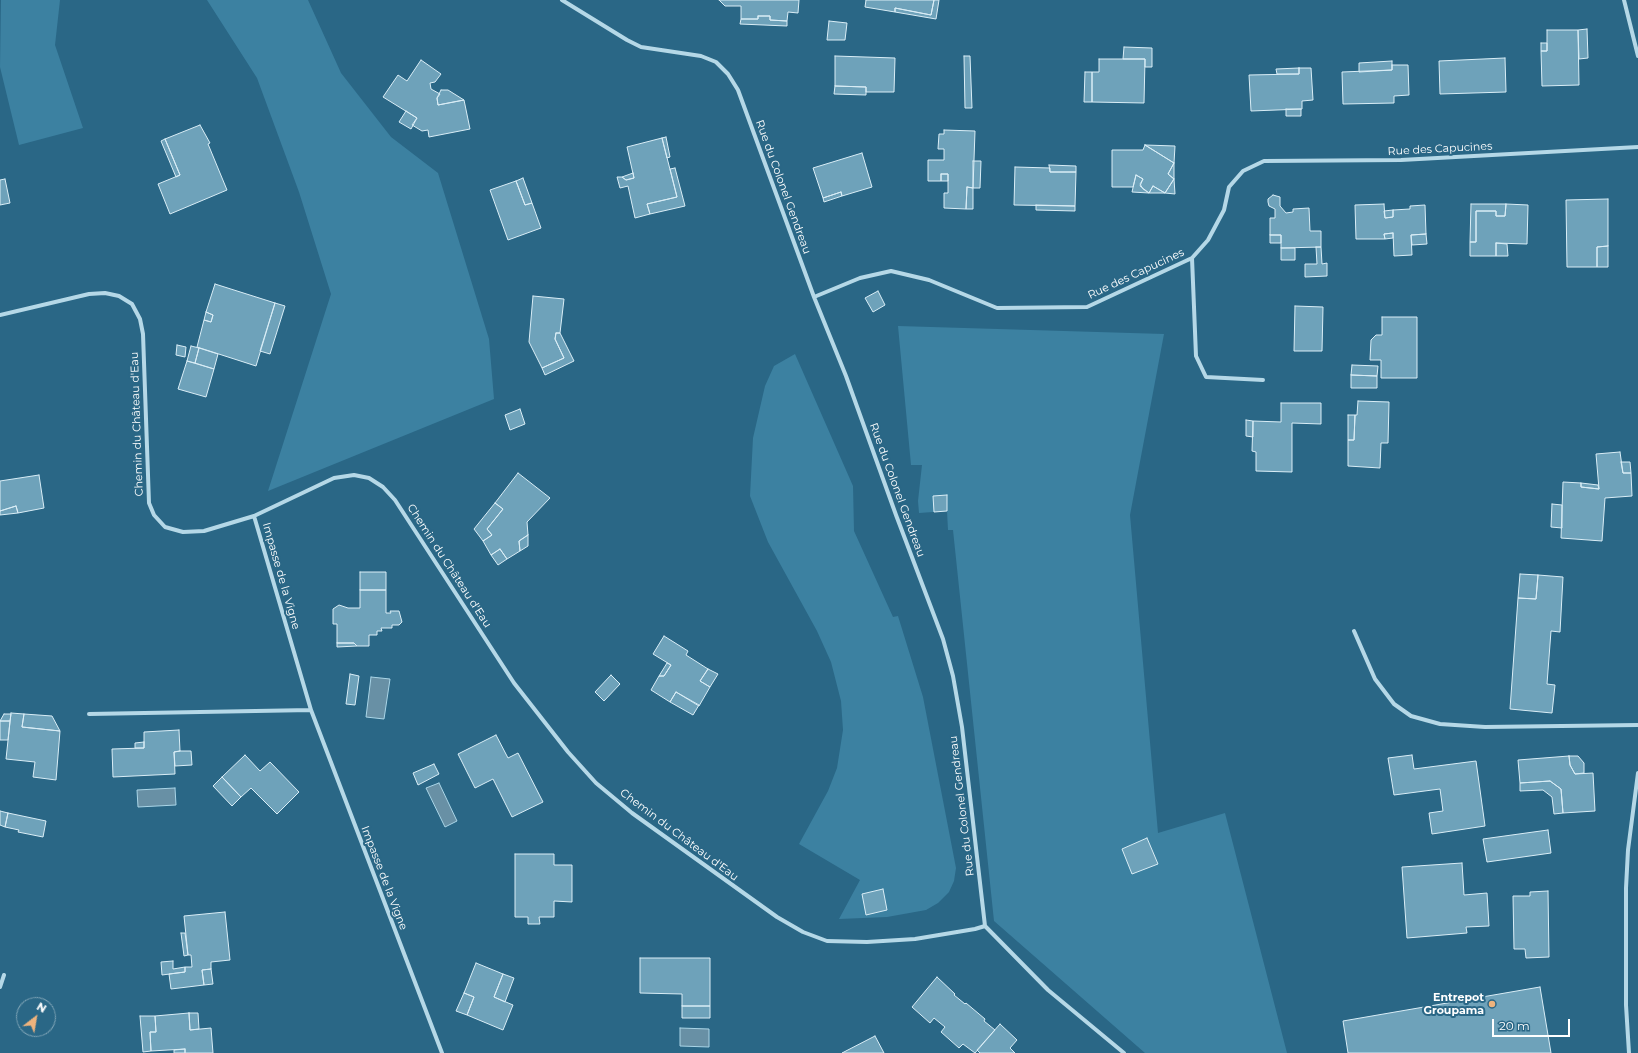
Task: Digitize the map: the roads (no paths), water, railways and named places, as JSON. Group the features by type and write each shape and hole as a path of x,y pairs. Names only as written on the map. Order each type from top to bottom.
{"street":[{"name":"Rue du Colonel Gendreau","path":"562,0 641,47 701,56 716,62 728,74 738,90 814,297 846,376 896,515 944,639 962,727 985,926"},
{"path":"1624,0 1638,56"},
{"name":"Rue des Capucines","path":"814,297 860,278 891,271 929,280 997,308 1087,307 1192,258 1208,240 1224,210 1229,187 1243,171 1264,161 1401,160 1638,147"},
{"path":"1192,258 1196,356 1206,377 1263,380"},
{"name":"Chemin du Château d'Eau","path":"0,315 89,294 105,293 119,296 132,304 140,319 143,334 149,503 154,516 165,527 183,532 204,531 254,516 334,478 354,475 370,478 384,487 395,500 514,683 544,723 596,783 632,813 777,917 803,932 827,941 866,942 915,938 975,929 985,926"},
{"name":"Impasse de la Vigne","path":"254,516 311,710 442,1053"},
{"path":"1354,631 1375,679 1394,704 1411,716 1440,724 1485,726 1638,725"},
{"path":"89,714 311,710"},
{"path":"1630,1053 1626,976 1626,888 1628,850 1638,773"},
{"path":"985,926 1048,990 1124,1053"},
{"path":"0,987 4,975"}],"place":[{"name":"Entrepot Groupama","path":"1492,1004"}]}
